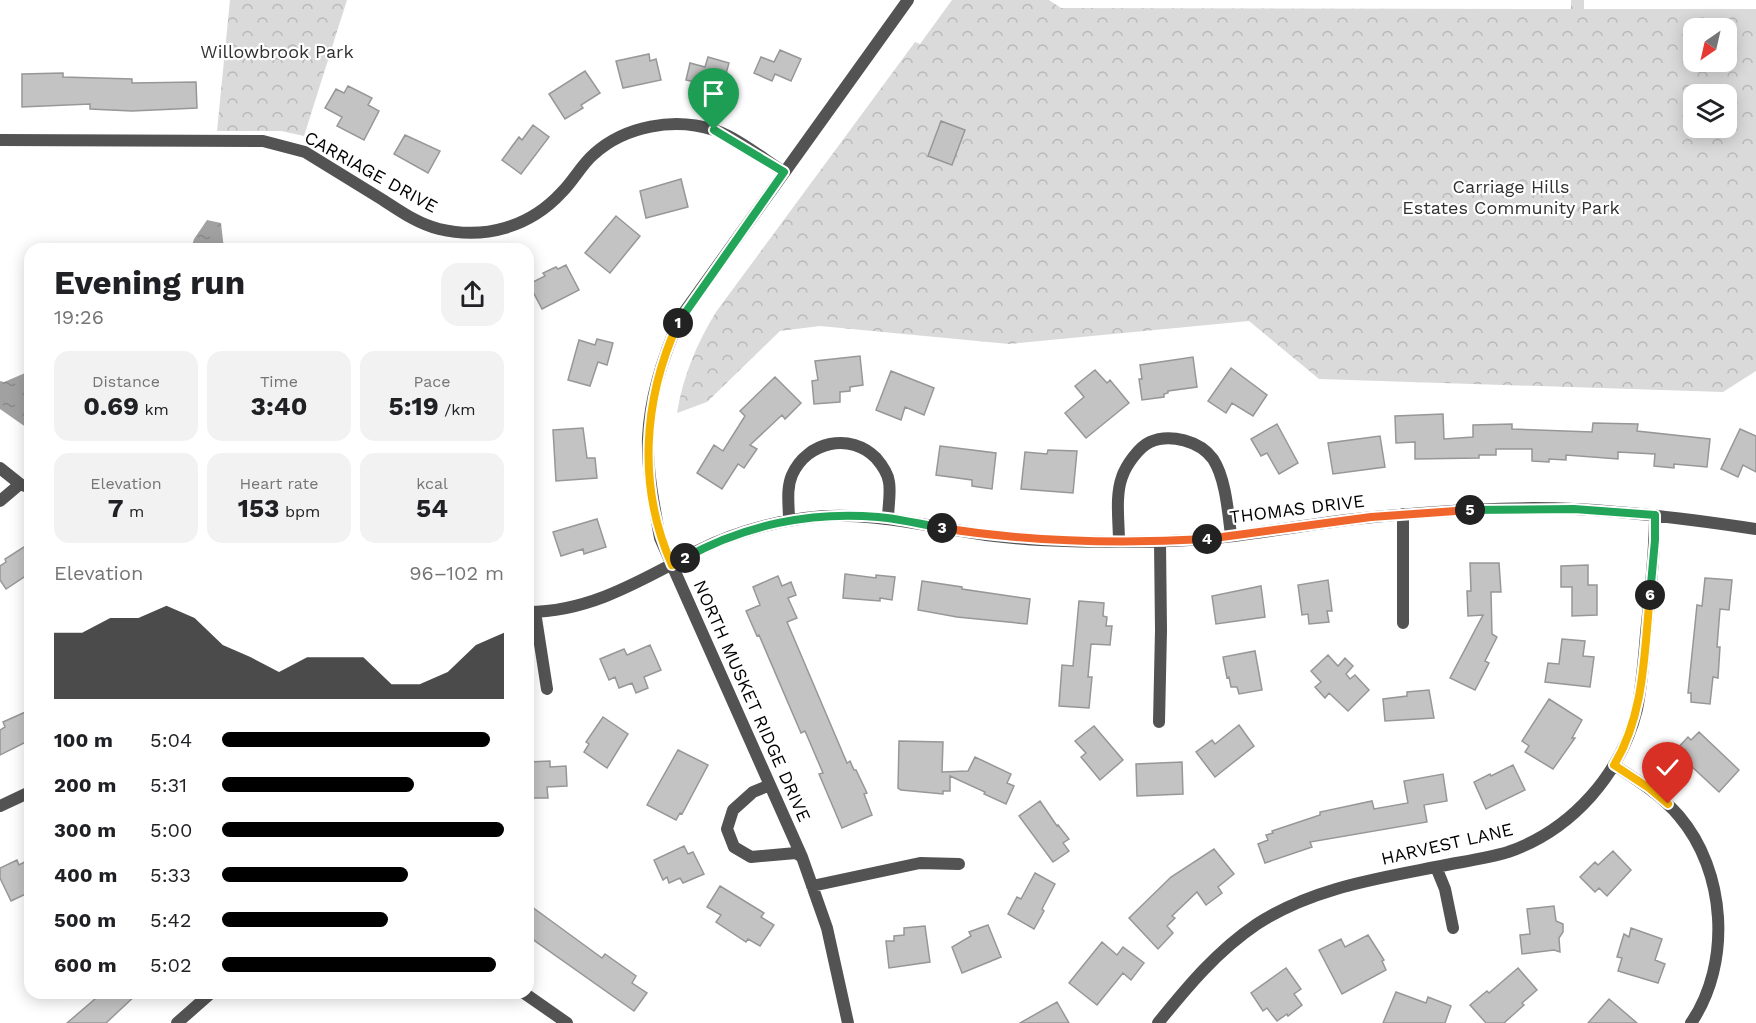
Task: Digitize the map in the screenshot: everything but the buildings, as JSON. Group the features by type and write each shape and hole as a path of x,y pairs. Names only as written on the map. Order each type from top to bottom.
{"street":[{"name":"NORTH MUSKET RIDGE DRIVE","path":"848,1023 827,928 802,857 660,538 651,488 648,438 654,390 666,350 680,318 908,0"},
{"name":"CARRIAGE DRIVE","path":"0,140 263,141 305,152 421,224 449,231 476,234 513,227 543,210 562,192 594,153 623,135 647,127 690,125 714,130 784,172"},
{"path":"1119,542 1119,491 1122,477 1128,464 1149,442 1166,438 1182,440 1196,446 1213,459 1223,485 1231,536"},
{"path":"789,520 788,493 792,475 808,454 823,445 841,442 855,444 868,450 883,466 889,481 888,519"},
{"path":"0,468 24,485"},
{"path":"0,501 24,487"},
{"name":"THOMAS DRIVE","path":"534,612 572,608 608,597 732,536 789,520 830,516 888,519 989,535 1060,541 1119,542 1160,542 1231,536 1403,514 1502,509 1574,509 1655,515 1756,529"},
{"path":"1403,514 1404,623"},
{"name":"HARVEST LANE","path":"1164,1021 1214,957 1271,916 1315,895 1347,884 1508,852 1545,834 1579,810 1594,794 1614,765 1630,733 1638,699 1655,540 1655,515"},
{"path":"1159,722 1160,542"},
{"path":"534,626 547,689"},
{"path":"1614,765 1649,788 1680,817 1702,853 1710,872 1719,922 1716,958 1704,1000 1691,1023"},
{"path":"770,785 753,792 733,810 727,829 735,847 752,857 796,853 802,857"},
{"path":"0,806 24,795"},
{"path":"812,886 920,863 959,864"},
{"path":"1436,867 1445,889 1453,928"},
{"path":"177,1023 204,999"},
{"path":"533,999 567,1023"}],"green space":[{"name":"Willowbrook Park","path":"230,0 347,0 304,136 281,131 217,131"},
{"name":"Carriage Hills Estates Community Park","path":"952,0 1049,0 1061,8 1571,9 1571,0 1584,0 1584,9 1756,9 1756,371 1723,392 1319,379 1249,321 1009,344 820,326 780,331 707,402 677,413 692,360 716,312 915,42 920,44"}],"water":[{"path":"207,220 221,223 223,243 193,243"},
{"path":"24,374 24,426 0,409 0,381 4,382"}],"route":[{"path":"714,130 784,172 680,318 666,350 654,390 648,438 651,488 660,538 672,565 732,536 782,522 830,516 878,517 989,535 1040,540 1160,542 1207,539 1371,517 1490,509 1574,509 1655,515 1655,540 1637,708 1630,733 1614,765 1649,788 1668,804"}]}
